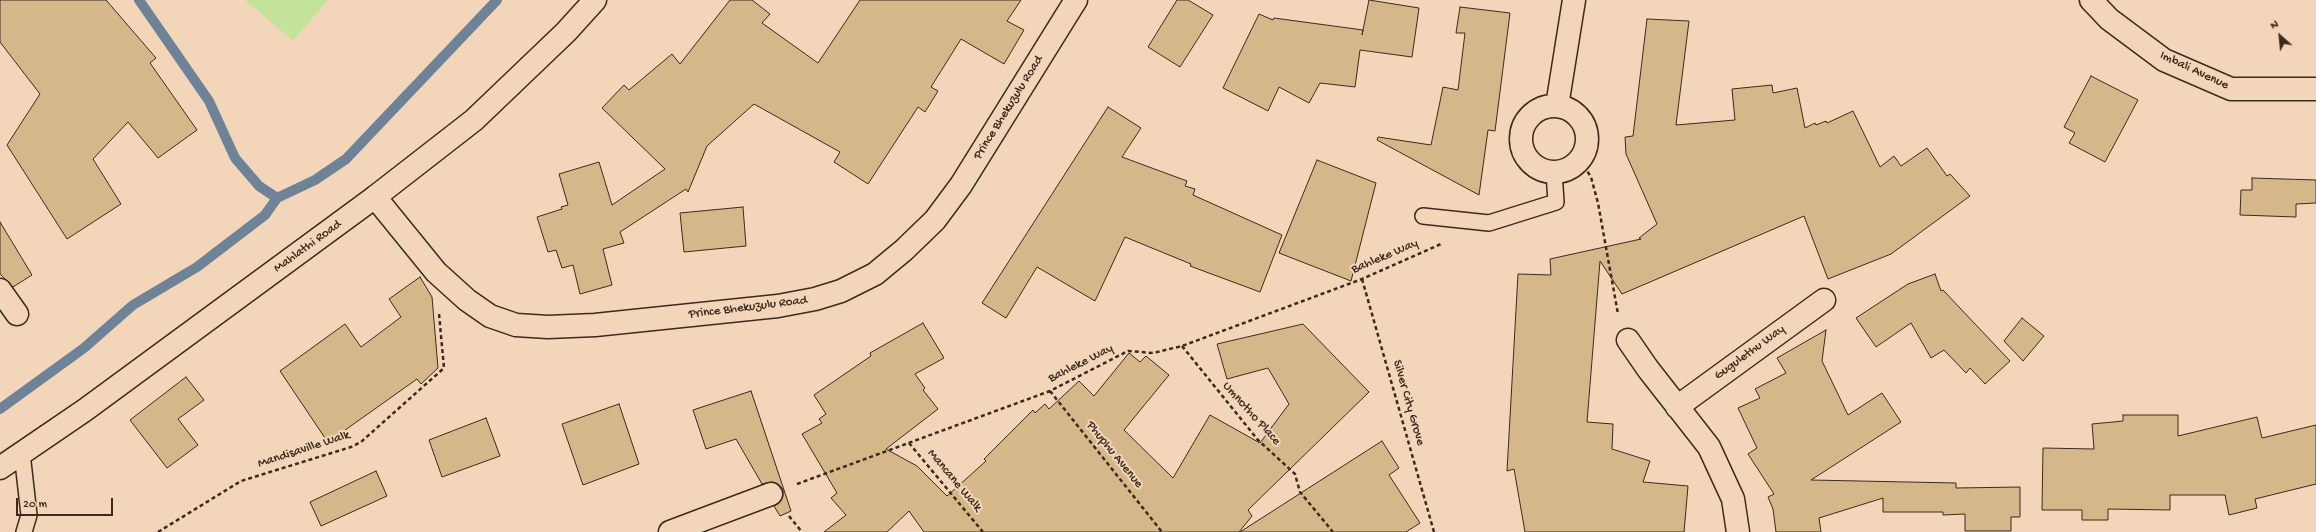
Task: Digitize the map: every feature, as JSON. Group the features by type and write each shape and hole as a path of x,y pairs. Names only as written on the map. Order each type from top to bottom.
{"street":[{"name":"Mahlathi Road","path":"0,468 85,410 375,198 474,120 566,32 594,0"},
{"name":"Prince Bhekuzulu Road","path":"375,198 436,272 466,300 490,316 516,325 548,328 778,306 815,299 841,291 875,274 904,250 935,220 961,185 1076,0"},
{"path":"1556,106 1574,0"},
{"name":"Imbali Avenue","path":"2091,0 2109,19 2164,60 2231,90 2316,88"},
{"path":"1556,106 1571,110 1581,120 1587,133 1586,147 1580,160 1568,169 1554,172 1539,168 1527,159 1521,145 1522,130 1529,116 1542,108 1556,106"},
{"path":"0,290 16,314"},
{"name":"Gugulethu Way","path":"1677,406 1824,300"},
{"path":"1628,340 1709,447 1724,475 1733,499 1738,532"},
{"path":"670,532 771,494"}],"lane":[{"path":"1423,216 1489,223 1556,202 1554,172"},
{"path":"22,453 29,515 24,532"}],"path":[{"path":"1580,160 1591,177 1618,315 1628,340"},
{"name":"Bahleke Way","path":"771,494 1050,391 1128,351 1153,353 1182,346 1362,279 1447,242"},
{"name":"Mandisaville Walk","path":"158,532 241,481 351,447 361,442 444,368 436,272"},
{"name":"Silver City Grove","path":"1362,279 1434,532"},
{"name":"Umnotho Place","path":"1182,346 1258,440 1295,474 1300,492 1333,532"},
{"name":"Phuphu Avenue","path":"1050,391 1162,532"},
{"name":"Mancane Walk","path":"909,443 983,532"}],"green space":[{"path":"245,0 328,0 293,41"}],"building":[{"path":"0,0 106,0 156,58 150,63 197,130 158,158 128,122 93,159 121,204 67,239 7,145 40,94 0,42"},
{"path":"730,0 752,0 770,14 762,23 818,63 860,0 1021,0 1007,21 1024,30 1004,64 961,39 931,87 938,91 925,112 918,107 868,184 834,162 840,152 754,104 707,146 688,192 686,189 620,232 624,243 603,249 612,285 580,294 573,265 562,268 556,250 548,252 537,217 562,209 561,207 568,205 559,174 599,162 612,205 665,169 602,108 624,85 629,90 672,54 680,64"},
{"path":"1177,0 1188,0 1213,15 1180,67 1148,47"},
{"path":"1369,0 1419,8 1412,57 1360,50 1355,87 1320,83 1309,103 1279,87 1268,111 1223,88 1259,14 1273,20 1274,18 1363,30"},
{"path":"1460,7 1510,13 1495,131 1488,130 1479,195 1377,140 1378,137 1431,145 1443,87 1458,90 1465,33 1456,33"},
{"path":"1647,19 1689,21 1676,125 1735,120 1732,89 1772,85 1773,93 1797,88 1805,128 1815,123 1816,125 1826,121 1827,123 1853,111 1880,167 1894,156 1901,166 1927,148 1947,176 1950,174 1970,196 1891,254 1828,279 1804,216 1622,294 1600,261 1587,422 1613,424 1612,449 1650,461 1643,482 1688,486 1684,532 1525,532 1514,469 1507,471 1518,274 1551,275 1550,259 1641,239 1639,238 1657,224 1626,154 1625,137 1633,136"},
{"path":"2091,76 2138,100 2105,162 2069,143 2075,133 2064,127"},
{"path":"1108,107 1141,128 1122,157 1187,181 1185,186 1195,189 1193,195 1282,235 1260,292 1190,266 1191,264 1125,237 1095,301 1037,267 1006,318 982,303"},
{"path":"1317,160 1376,183 1351,281 1279,253"},
{"path":"2252,178 2316,180 2316,203 2296,204 2296,217 2240,215 2241,190 2252,190"},
{"path":"743,207 746,246 684,252 680,213"},
{"path":"0,222 32,275 13,287 0,274"},
{"path":"1935,274 1941,291 1943,290 2010,361 1985,384 1970,368 1966,373 1944,350 1931,358 1911,323 1876,347 1856,318 1908,284"},
{"path":"420,277 432,297 438,368 421,384 417,379 341,433 327,441 280,371 345,324 361,347 401,317 389,299"},
{"path":"2022,318 2044,336 2023,361 2004,341"},
{"path":"923,323 944,358 915,374 925,388 923,390 938,409 886,449 917,466 947,496 986,461 984,459 1033,410 1035,413 1045,404 1049,409 1079,381 1094,396 1129,353 1140,362 1146,356 1169,375 1124,430 1173,478 1210,415 1260,443 1289,404 1268,368 1227,379 1217,344 1303,324 1369,392 1248,510 1252,516 1239,532 924,532 909,511 887,532 824,532 846,515 831,498 837,493 802,434 822,423 819,419 826,414 814,395 871,356 870,353"},
{"path":"1826,330 1822,361 1848,415 1882,393 1901,422 1811,480 1956,483 1956,488 2020,487 2020,517 2011,517 2011,531 1965,531 1965,514 1943,515 1943,512 1883,512 1883,498 1819,518 1821,532 1776,532 1773,509 1768,497 1774,494 1748,454 1757,448 1738,408 1760,398 1755,389 1786,373 1777,358"},
{"path":"186,377 204,400 178,419 198,445 167,468 130,420"},
{"path":"751,391 791,511 780,516 774,506 780,502 783,496 783,490 779,485 773,482 762,484 736,439 706,449 693,410"},
{"path":"619,404 639,464 583,485 562,424"},
{"path":"2123,415 2178,415 2178,436 2257,417 2262,438 2316,425 2316,484 2255,499 2257,508 2229,515 2225,495 2170,495 2170,510 2108,509 2108,520 2082,520 2082,510 2042,510 2043,448 2094,449 2092,424 2123,421"},
{"path":"486,418 500,456 442,477 429,440"},
{"path":"1382,441 1399,468 1389,475 1420,523 1406,532 1240,532"},
{"path":"376,471 387,496 321,526 310,502"}],"waterway":[{"path":"139,0 209,101 235,158 259,186 277,198"},
{"path":"0,409 84,348 133,305 197,267 265,215 277,198 315,180 346,159 497,0"}]}
